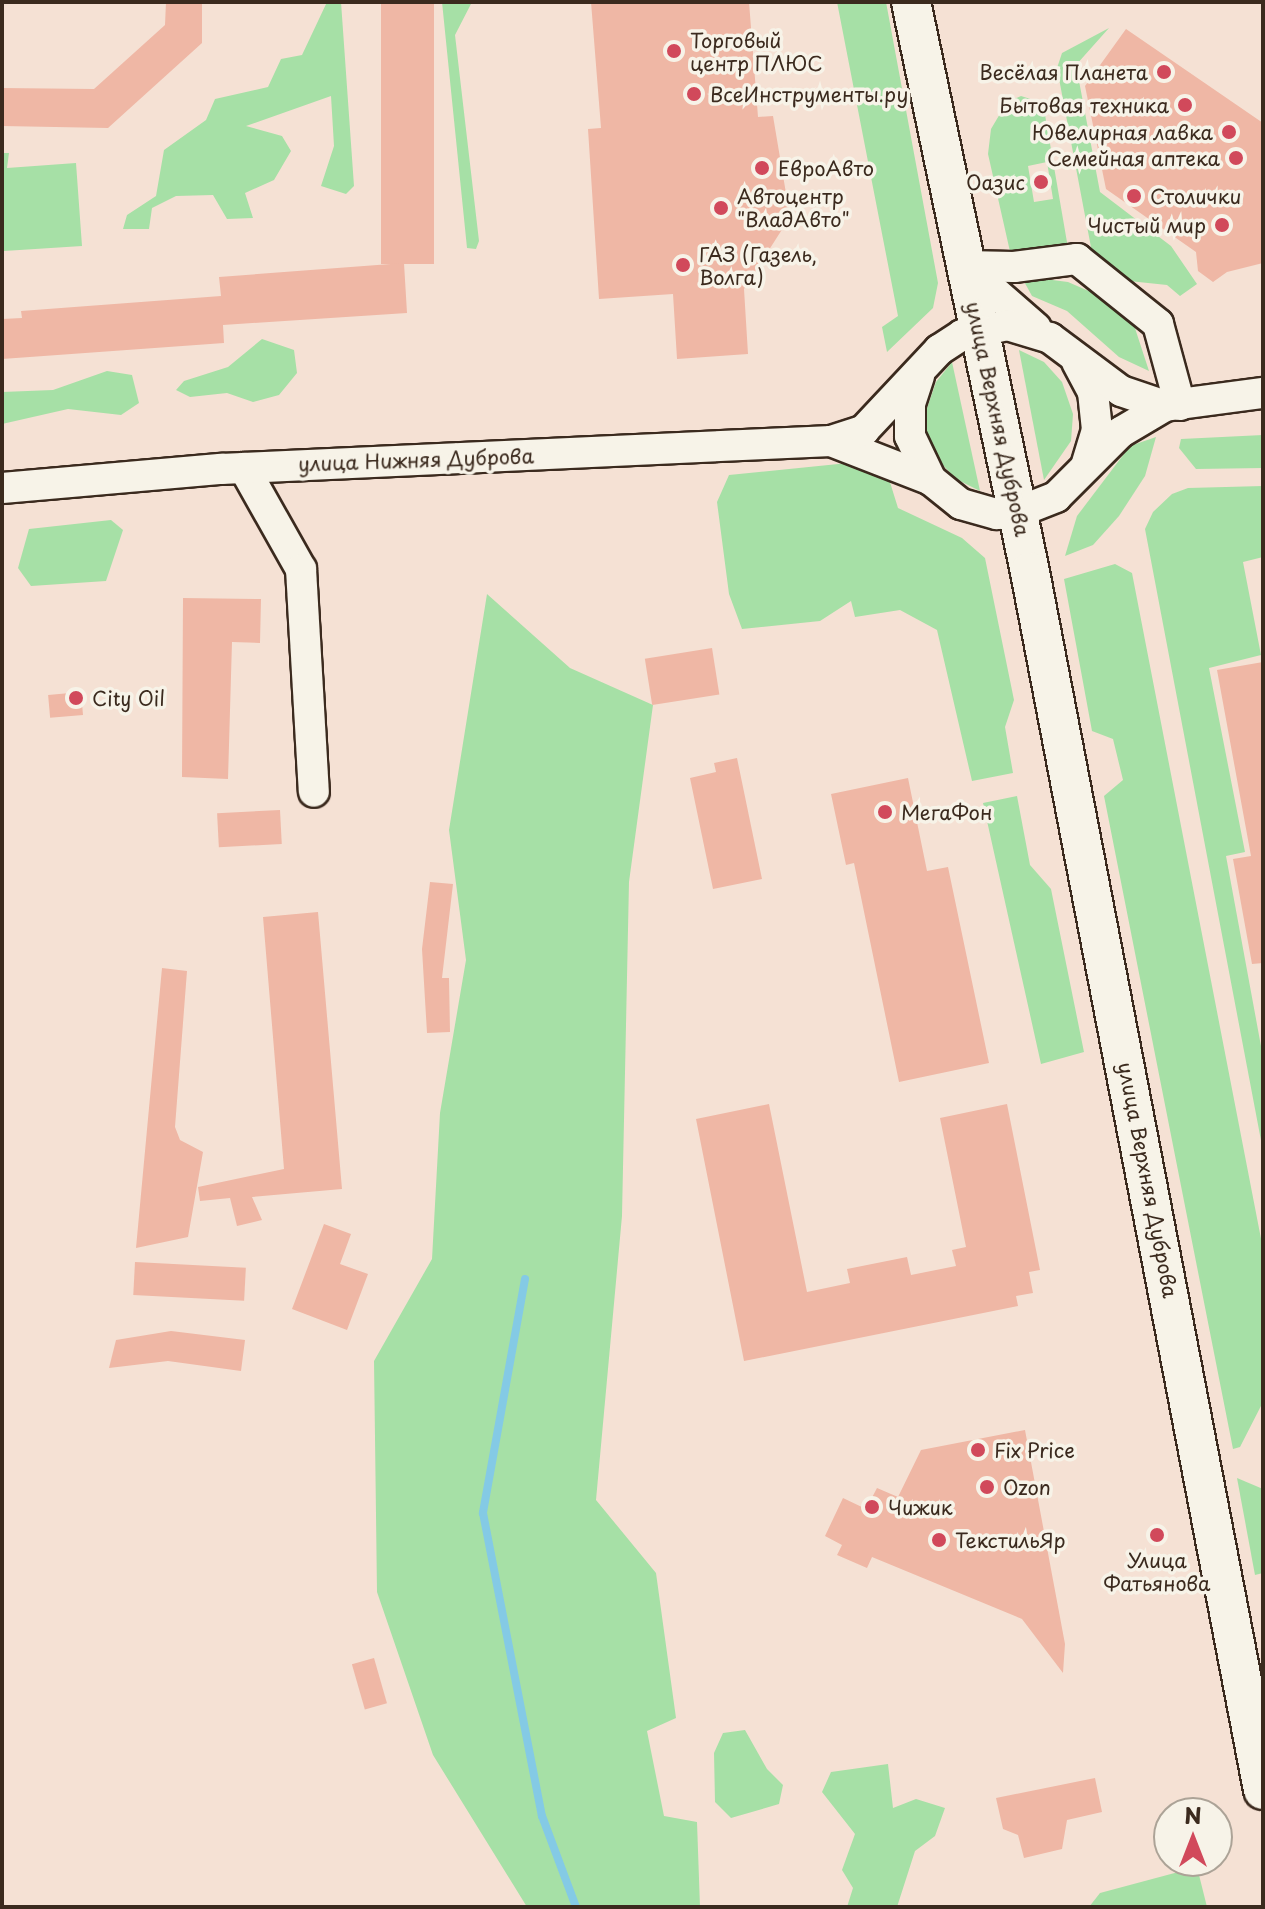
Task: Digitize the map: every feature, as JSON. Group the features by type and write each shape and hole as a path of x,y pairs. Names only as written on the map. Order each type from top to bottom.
{"main road":[{"name":"улица Верхняя Дуброва","path":"911,2 1030,572 1263,1790"}],"street":[{"path":"965,266 1014,267 1077,259 1158,324 1172,406"},
{"name":"улица Верхняя Дуброва","path":"965,266 989,292 1061,346 1093,392 1097,430 1079,473 1050,516 1030,572"},
{"name":"улица Верхняя Дуброва","path":"939,350 961,307 965,266"},
{"name":"улица Нижняя Дуброва","path":"2,488 244,468 831,441 864,430 920,374 939,350 979,328 1007,325 1061,346 1121,391 1172,406"},
{"path":"920,374 910,404 910,436 931,480"},
{"name":"улица Нижняя Дуброва","path":"831,441 931,480 961,504 997,514 1018,512 1041,506 1121,432 1172,406 1263,393"},
{"path":"244,468 301,569 314,792"},
{"name":"улица Верхняя Дуброва","path":"961,504 996,531 1030,572"}],"green space":[{"path":"327,2 341,2 354,186 346,194 321,186 334,146 331,96 246,126 282,136 291,151 274,180 245,193 253,218 227,219 213,195 176,196 152,208 149,229 123,229 127,215 156,196 164,150 206,120 215,99 268,87 281,59 302,55"},
{"path":"442,2 472,2 455,35 479,241 476,249 467,248"},
{"path":"837,2 886,2 938,283 933,308 887,352 882,327 898,316"},
{"path":"1109,28 1076,65 1100,192 1171,246 1197,284 1180,296 1167,285 1110,279 1094,263 1057,68 1062,53"},
{"path":"1021,96 1043,103 1068,248 1011,256 988,154 991,129 1007,102","holes":["1047,162 1053,199 1034,202 1028,166"]},
{"path":"2,153 9,153 7,168 76,163 82,246 4,251"},
{"path":"1021,276 1068,282 1107,299 1132,319 1149,371 1119,357 1067,311 1032,296"},
{"path":"262,339 294,350 297,373 279,395 253,402 227,393 190,397 176,390 184,381 228,367"},
{"path":"1019,350 1044,362 1062,382 1073,414 1071,441 1044,480"},
{"path":"952,362 980,491 956,479 937,459 926,433 926,411 936,382"},
{"path":"107,371 132,375 139,403 121,415 68,409 2,424 2,392 53,390"},
{"path":"1263,435 1263,468 1196,469 1179,448 1181,439"},
{"path":"1156,437 1145,476 1119,516 1093,545 1065,556 1077,516 1130,446"},
{"path":"858,462 889,479 898,508 962,538 985,558 1014,700 1005,727 1013,773 972,781 937,630 900,610 855,617 851,601 820,621 742,629 729,594 717,502 729,475"},
{"path":"1263,486 1263,557 1243,562 1261,655 1209,668 1245,852 1226,856 1263,1057 1263,1151 1145,529 1153,512 1172,494 1188,488"},
{"path":"111,520 123,530 106,581 31,586 18,568 29,529"},
{"path":"1115,564 1132,573 1263,1249 1263,1402 1240,1447 1233,1449 1104,796 1123,780 1113,739 1092,731 1064,579"},
{"path":"487,594 570,668 653,705 629,882 622,1216 596,1500 656,1573 676,1718 647,1731 664,1816 697,1822 700,1907 527,1907 433,1755 377,1592 374,1361 432,1259 440,1113 466,960 449,830"},
{"path":"1017,796 1030,865 1051,889 1084,1052 1041,1064 983,803"},
{"path":"1237,1478 1263,1489 1263,1573 1255,1575"},
{"path":"745,1730 767,1769 783,1785 779,1804 731,1818 715,1802 714,1753 723,1733"},
{"path":"888,1764 893,1808 916,1799 945,1808 935,1836 915,1851 897,1907 847,1907 853,1888 842,1870 855,1834 822,1792 831,1772"},
{"path":"1160,1877 1200,1877 1207,1907 1089,1907 1100,1893"}],"building":[{"path":"166,2 202,2 202,43 108,128 2,126 2,88 94,89 165,25"},
{"path":"381,2 434,2 434,264 381,264"},
{"path":"591,2 749,2 758,117 773,116 790,217 744,289 748,354 677,359 673,294 599,299 588,129 601,128"},
{"path":"1126,29 1263,123 1263,263 1227,272 1213,282 1198,271 1196,252 1106,189 1085,86"},
{"path":"404,263 407,313 223,325 224,343 2,359 2,319 22,318 21,311 221,296 219,277"},
{"path":"183,598 261,599 260,643 232,642 228,779 182,777"},
{"path":"712,648 719,694 652,705 645,659"},
{"path":"1263,662 1263,963 1252,964 1233,859 1251,856 1217,670"},
{"path":"81,692 83,715 50,718 48,695"},
{"path":"737,758 762,879 713,889 690,778 716,772 714,763"},
{"path":"908,778 927,871 948,867 989,1063 899,1082 854,863 846,865 831,794"},
{"path":"280,810 282,844 219,847 217,813"},
{"path":"430,882 453,884 442,978 449,978 450,1032 427,1033 422,949"},
{"path":"318,912 342,1189 252,1197 262,1220 237,1226 230,1198 200,1201 198,1187 284,1169 263,917"},
{"path":"162,968 187,971 175,1127 180,1140 203,1152 188,1237 136,1248"},
{"path":"769,1104 807,1292 850,1283 847,1269 907,1257 911,1275 956,1266 952,1250 966,1247 940,1118 1007,1104 1040,1270 1029,1272 1033,1293 1016,1296 1018,1306 744,1361 696,1119"},
{"path":"324,1224 351,1234 340,1264 368,1274 347,1330 292,1309"},
{"path":"135,1262 246,1268 244,1301 133,1295"},
{"path":"171,1331 245,1340 241,1371 168,1361 109,1368 116,1340"},
{"name":"ТекстильЯр","path":"1025,1430 1065,1644 1063,1673 1022,1619 872,1557 867,1568 837,1555 842,1545 825,1536 843,1498 866,1509 877,1488 898,1497 921,1450"},
{"path":"374,1658 387,1703 365,1710 352,1664"},
{"path":"1095,1778 1102,1812 1067,1820 1062,1849 1024,1858 1018,1835 1003,1829 996,1798"}],"waterway":[{"path":"525,1279 483,1513 542,1816 576,1907"}],"place":[{"name":"Торговый центр ПЛЮС","path":"674,51"},
{"name":"Весёлая Планета","path":"1164,72"},
{"name":"ВсеИнструменты.ру","path":"694,94"},
{"name":"Бытовая техника","path":"1185,105"},
{"name":"Ювелирная лавка","path":"1229,132"},
{"name":"Семейная аптека","path":"1236,158"},
{"name":"ЕвроАвто","path":"762,168"},
{"name":"Оазис","path":"1041,182"},
{"name":"Столички","path":"1134,196"},
{"name":"Автоцентр \"ВладАвто\"","path":"721,208"},
{"name":"Чистый мир","path":"1222,225"},
{"name":"ГАЗ (Газель, Волга)","path":"683,265"},
{"name":"City Oil","path":"76,698"},
{"name":"МегаФон","path":"885,812"},
{"name":"Fix Price","path":"978,1450"},
{"name":"Ozon","path":"987,1487"},
{"name":"Чижик","path":"872,1507"},
{"name":"Улица Фатьянова","path":"1157,1535"},
{"name":"ТекстильЯр","path":"939,1540"}]}
